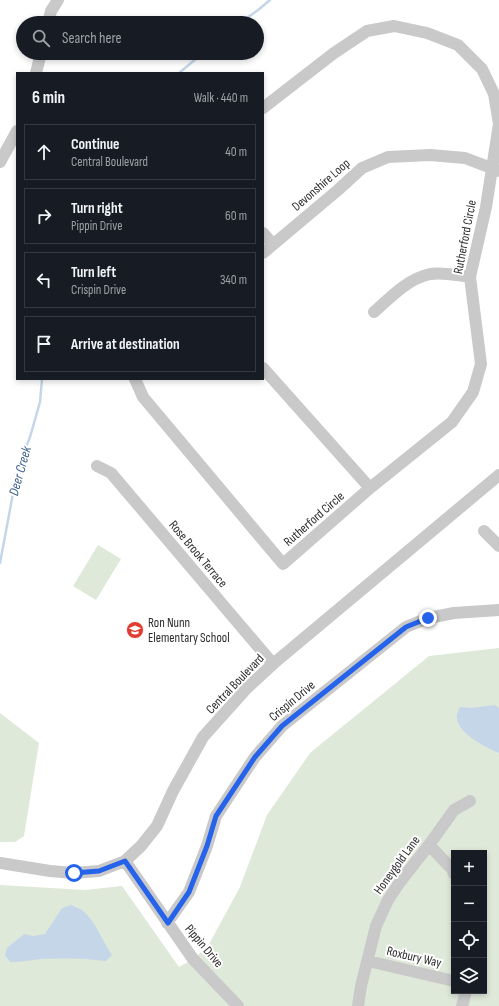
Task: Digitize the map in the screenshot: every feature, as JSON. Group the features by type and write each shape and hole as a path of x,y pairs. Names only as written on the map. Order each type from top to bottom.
{"street":[{"path":"50,16 58,0"},
{"name":"Rutherford Circle","path":"136,380 143,397 283,564 370,488 452,422 473,392 481,364 470,277 496,171 499,124 494,94 482,69 458,45 427,33 394,26 367,31 334,53 264,107"},
{"path":"36,72 39,60"},
{"path":"0,162 16,133"},
{"name":"Devonshire Loop","path":"264,251 362,168 388,157 430,155 465,158 496,171"},
{"path":"264,234 273,244"},
{"path":"374,312 408,283 430,274 452,274 470,277"},
{"path":"264,369 370,488"},
{"name":"Rose Brook Terrace","path":"98,466 111,473 273,664"},
{"name":"Central Boulevard","path":"0,863 50,871 74,873 99,871 125,861 141,846 158,826 172,791 203,737 247,688 273,664 499,475"},
{"path":"484,531 499,546"},
{"name":"Crispin Drive","path":"168,923 189,892 207,846 216,816 255,757 282,726 406,627 428,618 454,613 499,610"},
{"name":"Honeygold Lane","path":"358,1006 376,926 388,900 454,810 470,801"},
{"path":"429,845 451,868"},
{"name":"Pippin Drive","path":"125,861 193,959 236,1005"},
{"name":"Roxbury Way","path":"368,961 451,980"},
{"path":"462,1006 465,994"}],"green space":[{"path":"98,545 121,559 96,600 73,586"},
{"path":"499,648 499,1006 0,1006 0,885 85,890 122,886 179,967 193,959 208,946 240,887 267,815 310,753 429,656"},
{"path":"0,713 39,743 24,836 15,842 0,842"}],"water":[{"path":"495,705 499,708 499,753 474,740 468,735 459,725 457,718 457,713 460,707 471,708"},
{"path":"71,905 82,910 95,925 112,955 106,961 57,958 10,962 5,955 7,948 24,934 33,936 45,934 62,908"}],"waterway":[{"name":"Deer Creek","path":"250,16 270,0"},
{"name":"Deer Creek","path":"180,72 195,60"},
{"name":"Deer Creek","path":"0,563 18,467 30,437 40,402 42,380"}],"place":[{"name":"Ron Nunn Elementary School","path":"135,630"}],"route":[{"path":"74,873 99,871 125,861 168,923 189,892 207,846 216,816 255,757 282,726 406,627 428,618"}]}
